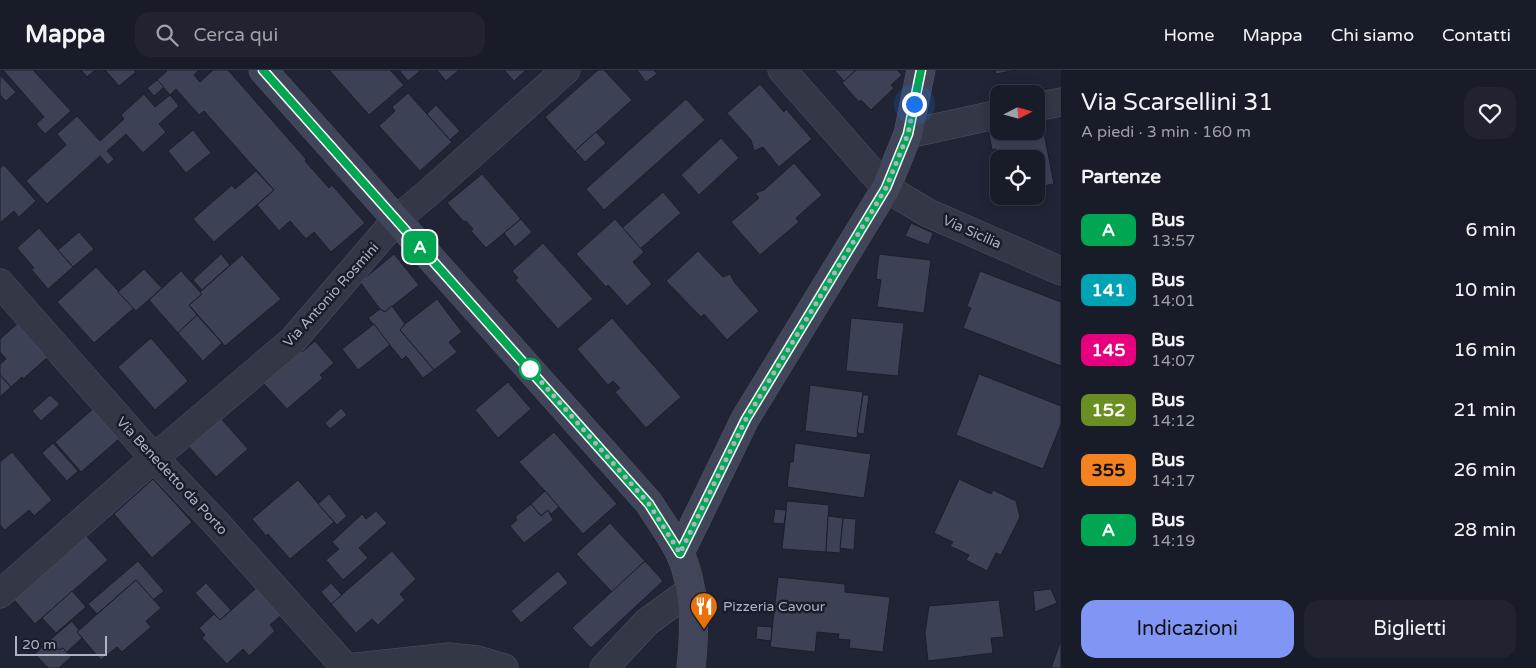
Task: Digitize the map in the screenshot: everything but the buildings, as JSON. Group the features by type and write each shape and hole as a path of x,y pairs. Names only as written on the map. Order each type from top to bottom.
{"street":[{"path":"263,70 649,504 680,553 691,590 694,641 691,668"},
{"name":"Via Antonio Rosmini","path":"0,594 154,458 293,340 396,220 566,70"},
{"name":"Via Sicilia","path":"782,70 886,188 928,213 1061,271"},
{"path":"680,553 746,419 886,188 908,134 921,70"},
{"path":"1045,105 1061,102"},
{"path":"908,134 990,116"},
{"name":"Via Benedetto da Porto","path":"0,283 154,458 217,524 347,668"},
{"path":"604,668 647,622 691,590"},
{"path":"347,668 477,660 504,668"}],"bus line":[{"name":"A","path":"263,70 649,504 680,553 746,419 886,188 908,134 921,70"}],"place":[{"name":"Pizzeria Cavour","path":"704,630"}],"route":[{"path":"530,369 649,504 680,553 746,419 886,188 908,134 914,104"}]}
